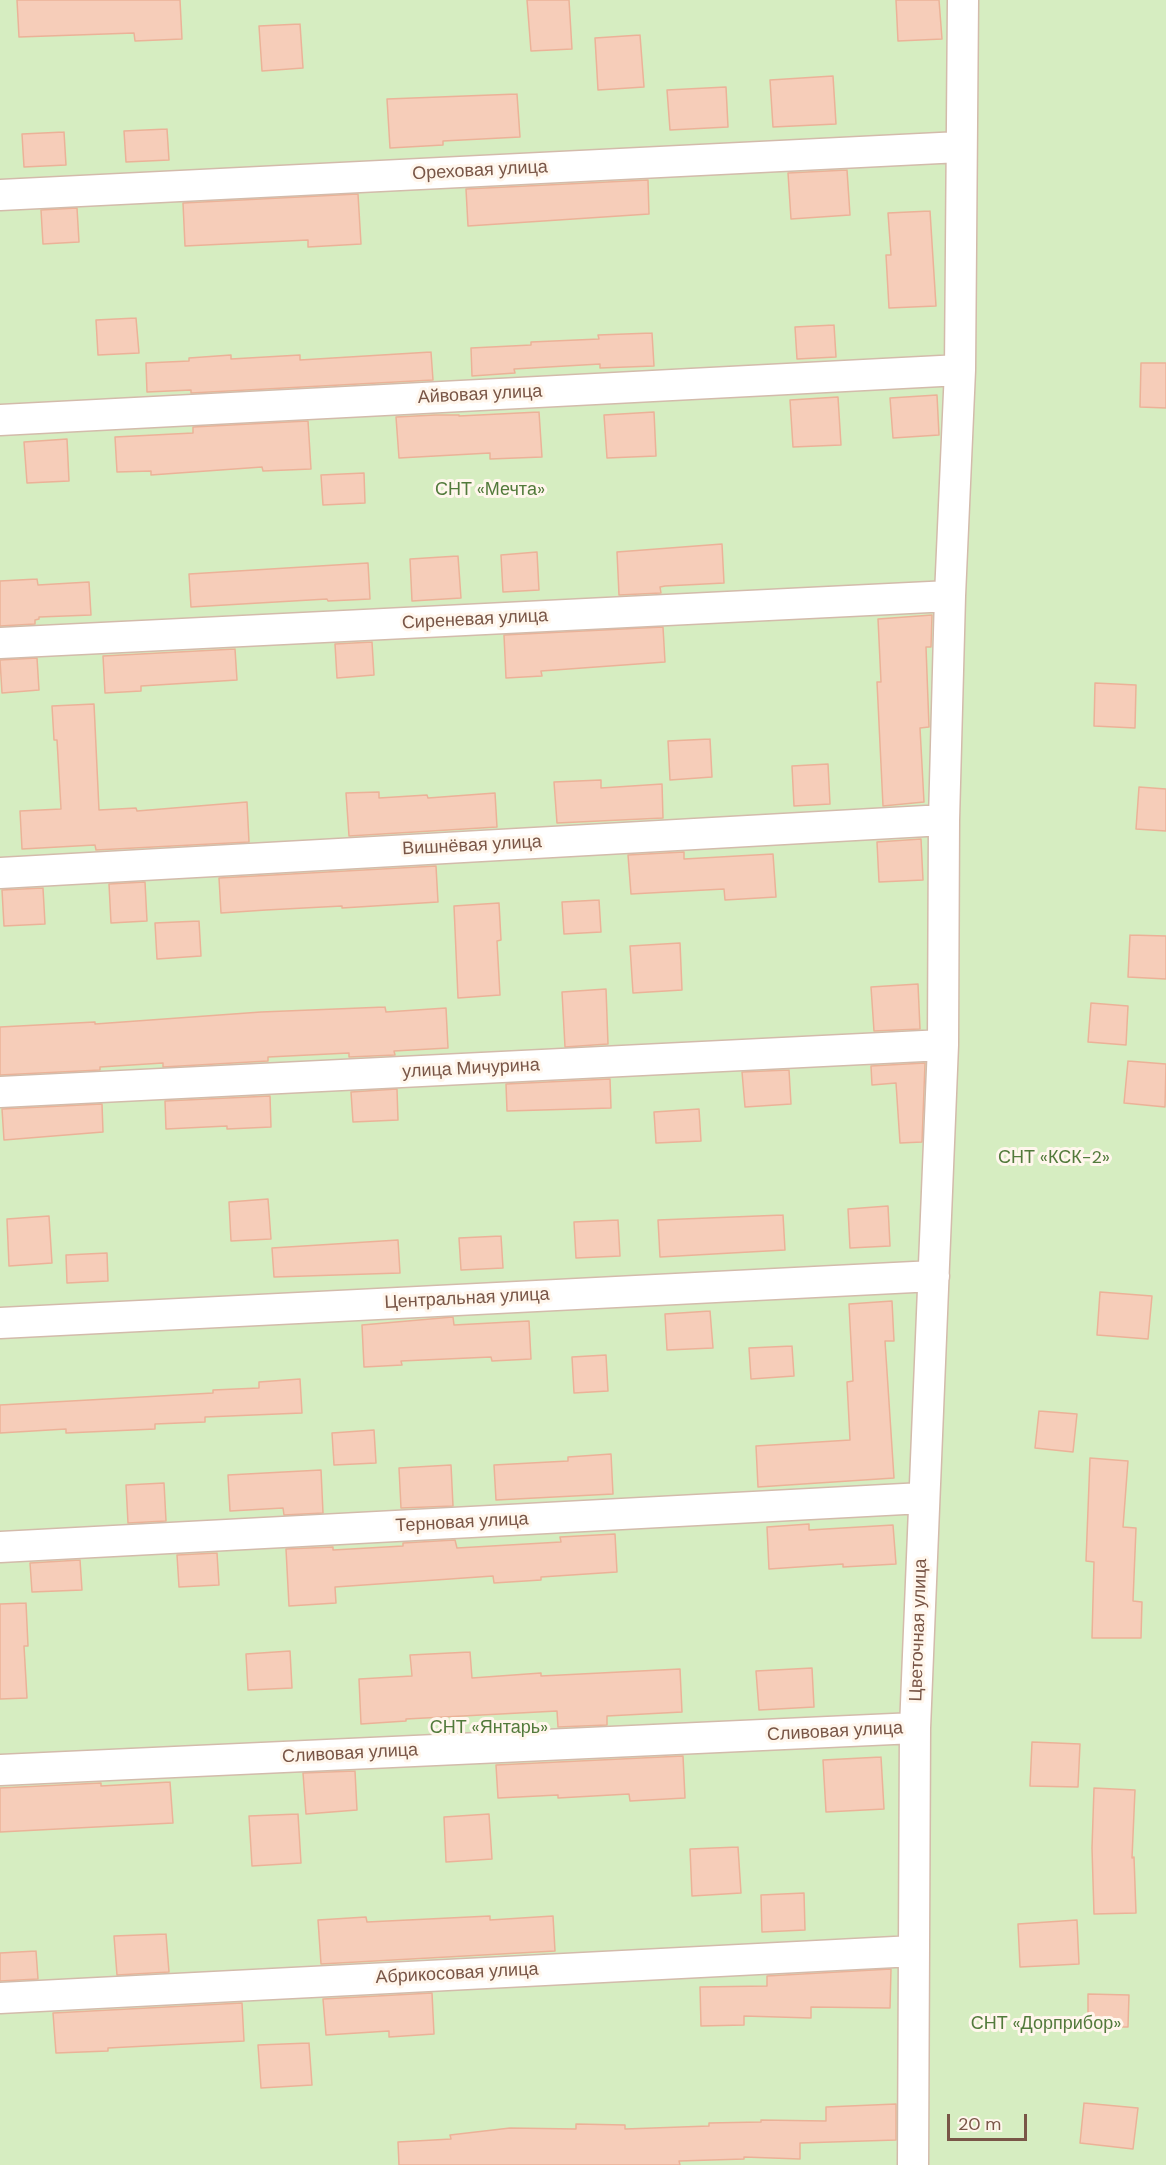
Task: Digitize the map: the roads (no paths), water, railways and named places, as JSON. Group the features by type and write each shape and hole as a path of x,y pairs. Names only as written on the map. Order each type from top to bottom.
{"street":[{"name":"Цветочная улица","path":"914,2165 915,1728 943,1045 944,820 950,596 960,370 960,147 963,0"},
{"name":"Ореховая улица","path":"0,195 960,147"},
{"name":"Айвовая улица","path":"0,420 960,370"},
{"name":"Сиреневая улица","path":"0,643 950,596"},
{"name":"Вишнёвая улица","path":"0,873 944,820"},
{"name":"улица Мичурина","path":"0,1092 943,1045"},
{"name":"Центральная улица","path":"0,1323 934,1276"},
{"name":"Терновая улица","path":"0,1547 923,1498"},
{"name":"Сливовая улица","path":"0,1770 915,1728"},
{"name":"Абрикосовая улица","path":"0,1998 914,1951"}],"park label":[{"name":"СНТ «Мечта»","path":"490,490"},
{"name":"СНТ «КСК-2»","path":"1054,1158"},
{"name":"СНТ «Янтарь»","path":"489,1728"},
{"name":"СНТ «Дорприбор»","path":"1046,2024"}]}
